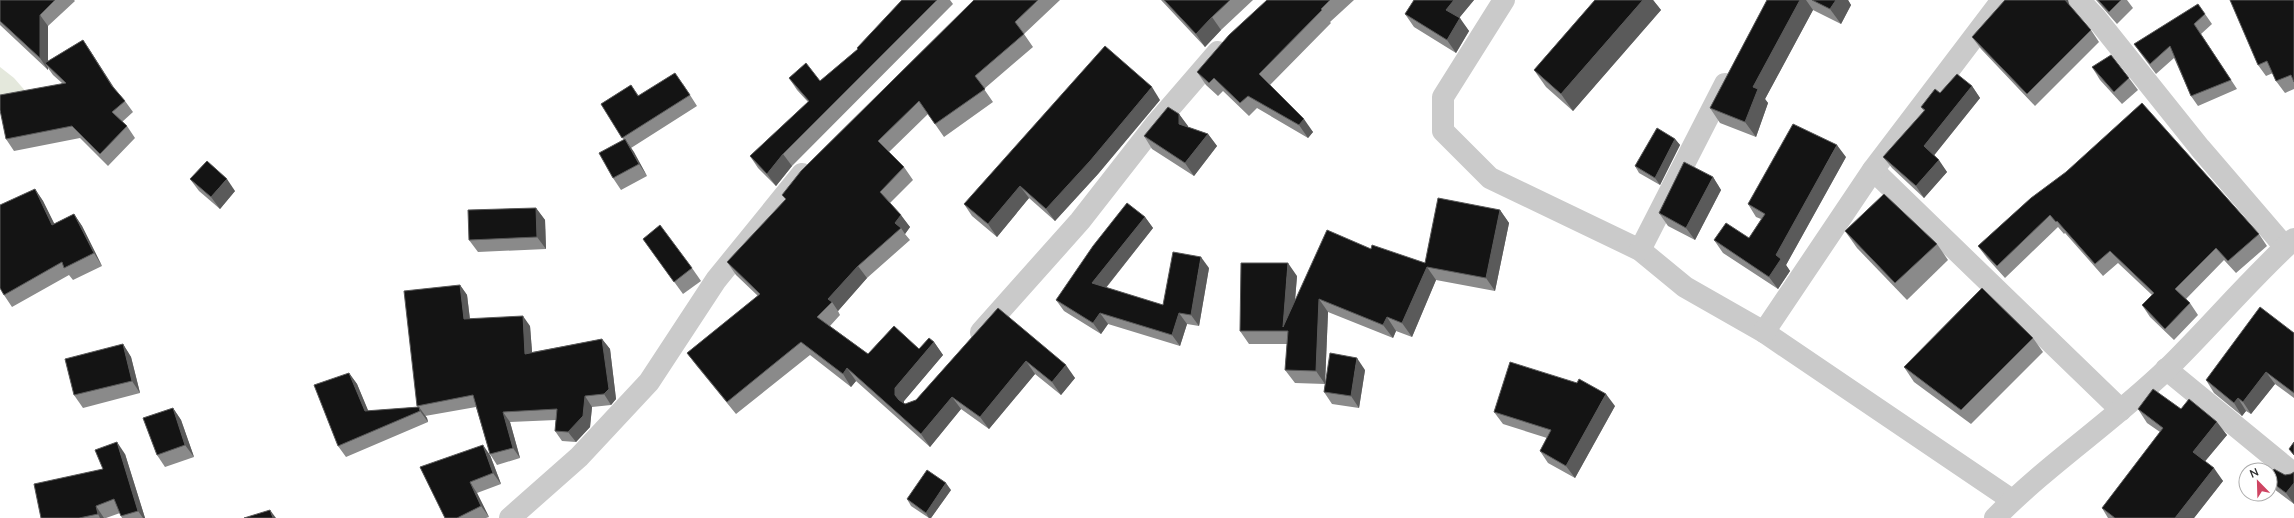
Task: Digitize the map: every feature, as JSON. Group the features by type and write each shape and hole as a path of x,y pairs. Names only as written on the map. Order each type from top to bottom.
{"street":[{"path":"1504,0 1443,97 1443,131 1490,178 1640,250 1685,287 1764,332 2012,500"},
{"path":"1764,332 1873,170 2002,0"},
{"path":"1995,518 2012,500 2121,410 2166,369 2290,243 2200,148 2096,18 2079,0"},
{"path":"968,346 1080,220 1155,125 1229,39"},
{"path":"1640,250 1733,69"},
{"path":"510,518 580,457 649,382 716,280 801,175 818,158"},
{"path":"1873,170 2121,410"},
{"path":"2166,369 2294,474"}],"shaded area":[{"path":"0,67 14,78 28,94 0,110"}],"building":[{"path":"0,0 55,0 40,15 40,58 0,21"},
{"path":"902,0 937,0 783,154 767,174 750,156 809,101 789,78 806,63 820,81 858,49 857,48"},
{"path":"974,0 1038,0 1015,22 1024,34 975,76 985,89 935,124 919,101 878,141 904,167 880,192 901,215 895,223 901,228 858,266 828,299 832,302 817,317 868,354 894,326 919,349 929,338 934,342 895,388 895,395 905,404 916,400 998,308 1066,365 1052,382 1026,361 980,417 952,397 921,434 847,368 843,374 801,342 727,402 687,353 760,294 727,262 786,199 782,195 801,171"},
{"path":"1164,0 1230,0 1196,34"},
{"path":"1267,0 1330,0 1259,74 1304,119 1299,125 1248,96 1240,103 1214,78 1209,83 1197,72 1229,35"},
{"path":"1414,0 1454,0 1446,10 1460,18 1447,40 1405,14"},
{"path":"1595,0 1643,0 1561,94 1534,70"},
{"path":"1767,0 1800,0 1753,87 1758,89 1745,122 1710,108"},
{"path":"1812,0 1836,0 1830,9"},
{"path":"2005,0 2065,0 2091,30 2027,94 1972,37"},
{"path":"2098,0 2121,0 2109,12"},
{"path":"2230,0 2294,0 2294,82 2291,75 2276,81 2267,61 2258,65"},
{"path":"2198,4 2205,14 2194,24 2231,80 2191,96 2170,46 2150,64 2134,44"},
{"path":"83,40 112,86 125,101 112,112 127,126 100,154 72,126 6,139 0,110 0,95 66,83 45,63"},
{"path":"1105,46 1152,87 1090,161 1046,209 1020,186 988,224 964,204"},
{"path":"2111,55 2129,78 2114,92 2092,67"},
{"path":"675,73 690,95 622,138 601,104 631,85 638,96"},
{"path":"1957,74 1972,86 1924,146 1939,160 1916,186 1883,157 1925,110 1921,107 1935,89 1940,93"},
{"path":"2142,103 2259,234 2228,261 2216,248 2175,289 2190,303 2165,329 2142,305 2154,293 2110,251 2095,264 2050,215 1997,266 1978,246 2031,198 2066,172"},
{"path":"1168,107 1179,114 1179,124 1208,134 1185,163 1144,136"},
{"path":"1793,124 1837,145 1776,255 1781,259 1769,277 1714,240 1726,223 1749,238 1765,214 1748,204"},
{"path":"1657,128 1675,139 1655,178 1635,166"},
{"path":"625,139 639,164 613,178 599,153"},
{"path":"207,161 227,179 211,197 190,179"},
{"path":"1684,162 1713,177 1686,228 1659,213"},
{"path":"35,189 52,225 74,214 94,253 64,268 62,262 4,295 0,288 0,205"},
{"path":"1884,194 1937,244 1895,283 1845,231"},
{"path":"1438,198 1500,210 1486,278 1427,267 1402,323 1387,317 1383,325 1319,299 1316,371 1285,370 1288,331 1240,331 1241,263 1288,263 1283,327 1327,230 1371,249 1372,245 1425,263"},
{"path":"1127,203 1145,217 1092,283 1163,305 1173,252 1201,257 1191,315 1179,313 1172,335 1100,313 1093,323 1056,300 1093,246"},
{"path":"536,208 537,237 469,240 468,210"},
{"path":"660,225 692,268 674,282 643,239"},
{"path":"460,285 464,319 523,316 525,354 602,339 609,389 604,394 585,396 583,416 568,432 555,431 557,409 503,412 513,448 490,454 473,395 417,406 404,291"},
{"path":"1982,288 2033,338 1961,410 1904,367"},
{"path":"2260,307 2294,333 2294,393 2266,372 2243,402 2238,398 2234,403 2206,380"},
{"path":"123,344 132,381 74,395 65,359"},
{"path":"1330,353 1357,358 1351,396 1324,392"},
{"path":"1510,362 1577,383 1579,379 1606,394 1566,466 1540,451 1551,430 1494,412"},
{"path":"349,373 365,411 419,407 420,411 338,446 314,385"},
{"path":"2153,389 2181,409 2189,399 2217,422 2193,452 2214,468 2175,518 2115,518 2102,508 2163,428 2138,409"},
{"path":"173,408 185,445 157,455 143,418"},
{"path":"117,442 138,511 121,516 114,499 96,506 98,514 79,518 41,518 34,484 103,469 95,450"},
{"path":"2294,442 2294,455 2289,449"},
{"path":"483,445 493,473 470,482 481,506 457,518 445,518 420,467"},
{"path":"927,470 946,483 926,513 907,499"},
{"path":"2278,471 2285,475 2294,472 2294,483 2286,493 2278,487"},
{"path":"270,510 273,518 244,518"}]}
